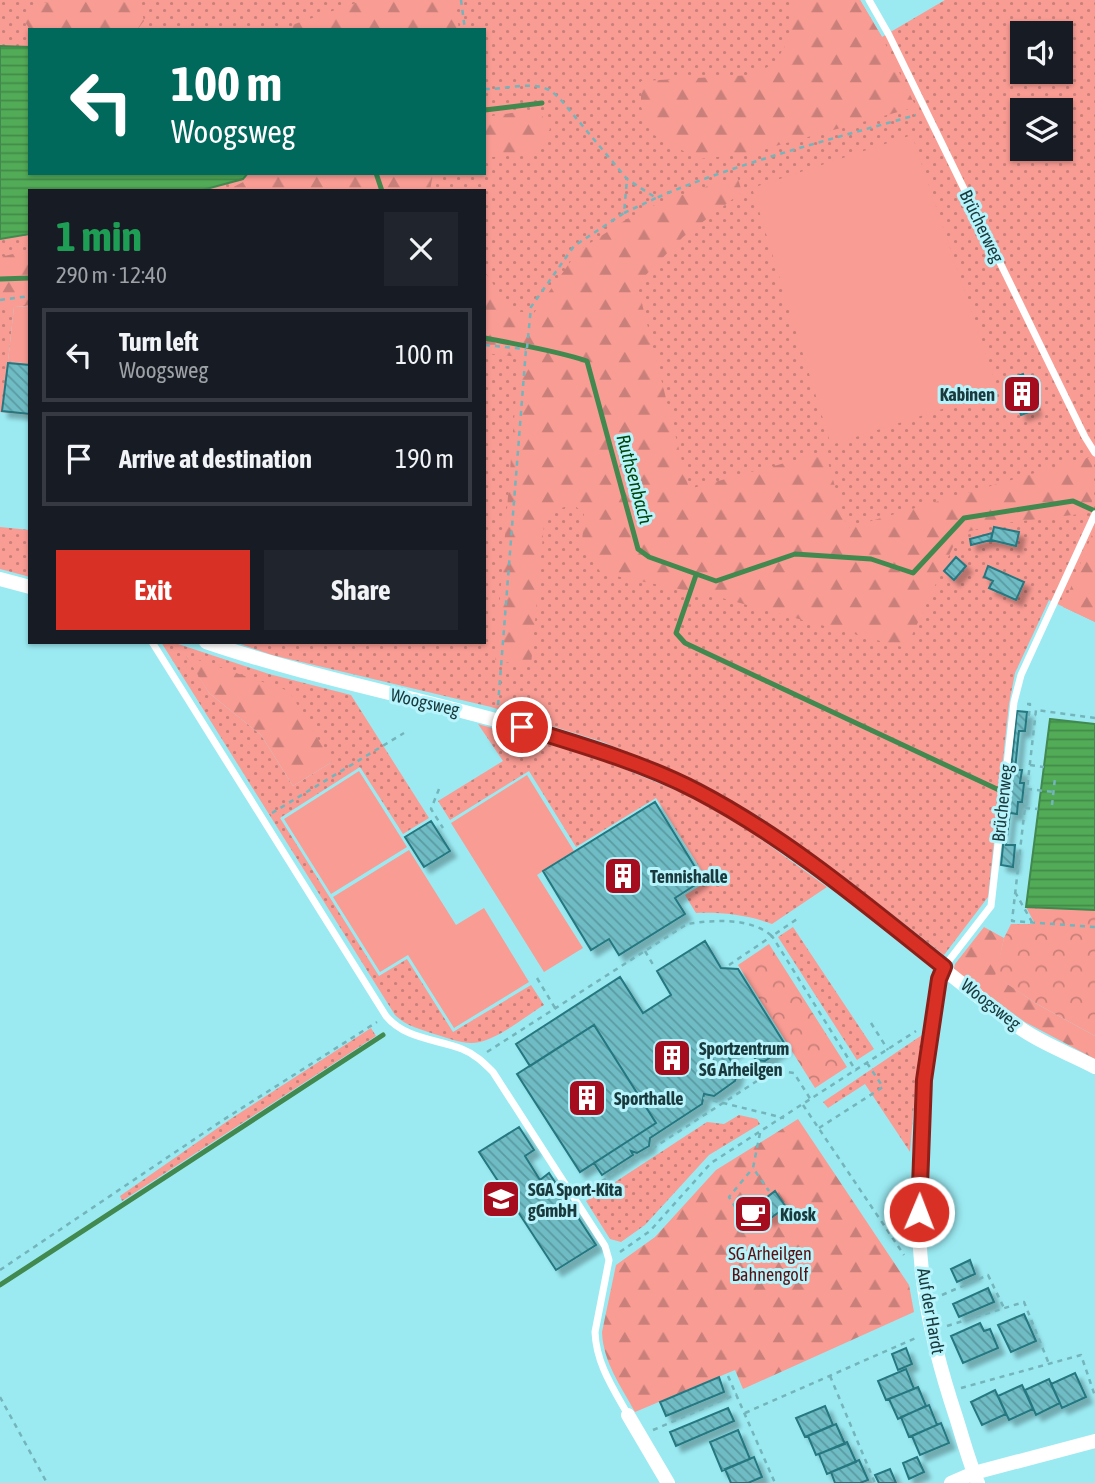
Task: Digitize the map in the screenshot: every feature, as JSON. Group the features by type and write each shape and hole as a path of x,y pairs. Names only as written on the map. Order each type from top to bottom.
{"street":[{"path":"0,579 28,586"},
{"name":"Woogsweg","path":"212,644 268,663 497,719 598,750 695,790 754,823 844,888 1022,1029 1095,1067"},
{"name":"Auf der Hardt","path":"944,967 939,979 924,1080 919,1151 919,1212 926,1303 947,1391 976,1478"},
{"path":"628,1415 668,1483"},
{"path":"951,1483 976,1478 1095,1441"}],"lane":[{"name":"Brücherweg","path":"869,0 889,35 1085,438 1095,453"},
{"name":"Brücherweg","path":"944,967 991,906 1014,702 1021,675 1095,514"},
{"path":"153,644 386,1016 408,1033 463,1049 493,1072 605,1246 609,1260 595,1344 601,1367 628,1415"}],"path":[{"path":"461,0 465,28"},
{"path":"486,89 530,86 548,89 561,100 626,179 656,198"},
{"path":"526,349 526,355 531,307 574,246 624,213 702,178 747,163 926,113"},
{"path":"624,213 626,179"},
{"path":"0,300 28,296"},
{"path":"486,345 526,349"},
{"path":"497,719 526,349"},
{"path":"1095,718 1036,710 1012,921 1095,927"},
{"path":"1029,712 1029,715 1036,715"},
{"path":"263,819 404,733"},
{"path":"1030,765 1044,767"},
{"path":"1052,805 1055,778"},
{"path":"439,789 431,809 443,828"},
{"path":"1027,789 1054,792"},
{"path":"1025,808 1038,809"},
{"path":"1015,892 1032,922"},
{"path":"729,965 800,918"},
{"path":"478,1058 687,924 714,920 752,926 772,936 856,1071"},
{"path":"645,951 655,968"},
{"path":"537,978 555,1008"},
{"path":"0,1270 223,1120 386,1016"},
{"path":"609,1260 650,1231 711,1163 933,1019"},
{"path":"871,1023 888,1050"},
{"path":"819,1128 883,1087 867,1063"},
{"path":"575,1199 774,1070 794,1073 811,1100"},
{"path":"703,1098 784,1118"},
{"path":"803,1105 908,1262"},
{"path":"741,1216 729,1197 754,1168 760,1133"},
{"path":"754,1168 769,1191"},
{"path":"926,1303 988,1275 1004,1308"},
{"path":"745,1413 932,1330 1024,1302 1049,1364"},
{"path":"947,1391 1081,1356 1095,1396"},
{"path":"728,1376 775,1483"},
{"path":"830,1377 875,1483"},
{"path":"641,1435 737,1394"},
{"path":"0,1397 47,1483"}],"green space":[{"path":"0,0 860,0 882,37 945,0 1095,0 1095,622 1049,600 1015,673 1009,704 988,897 944,955 851,882 760,817 699,782 603,742 491,707 272,655 241,644 486,644 486,189 28,189 28,306 14,307 8,361 28,364 28,415 0,412"},
{"path":"139,0 144,21 139,28 29,28 24,20 38,3"},
{"path":"364,0 455,0 459,28 293,28 292,25"},
{"path":"791,0 860,0 882,37 916,107 747,154 698,159 654,135 641,107 641,81 753,75 775,63 790,37"},
{"path":"538,109 550,129 534,152 486,158 486,117"},
{"path":"912,135 998,391 831,445 752,188"},
{"path":"249,175 433,175 430,189 230,189"},
{"path":"737,176 742,192 683,237 637,284 689,489 825,452 847,528 1090,457 1094,485 1089,513 997,524 959,534 906,648 718,597 601,573 582,543 584,514 573,504 545,514 531,665 495,661 519,357 486,353 486,274 511,311 534,313 578,251 627,219 659,203"},
{"path":"28,250 28,305 0,307 0,257"},
{"path":"28,306 28,364 8,361 14,307"},
{"path":"0,527 28,530 28,576 0,569"},
{"path":"1095,527 1095,622 1063,607"},
{"path":"162,644 178,644 269,674 351,695 429,818 403,834 360,767 280,818 379,976 407,959 453,1032 531,985 544,1005 499,1034 480,1042 457,1041 404,1022 395,1015","holes":["187,656 332,762 293,786 261,735 209,693"]},
{"path":"186,656 289,691 332,762 293,786 261,735 209,693"},
{"path":"478,724 595,757 692,797 751,832 827,887 772,924 735,915 696,913 685,895 708,881 656,798 576,847 529,771 450,820 438,801 503,761"},
{"path":"359,771 407,847 331,894 284,819"},
{"path":"527,775 574,851 537,875 583,948 544,972 451,823"},
{"path":"409,850 456,925 484,908 529,982 454,1028 408,955 380,972 333,897"},
{"path":"1026,907 1095,910 1095,1036 1037,1004 995,976 1004,938 1011,924 1035,924"},
{"path":"793,927 874,1049 857,1060 778,937"},
{"path":"984,927 1004,938 996,976 1037,1004 1095,1036 1095,1059 1025,1022 957,973 955,964"},
{"path":"769,944 847,1067 815,1088 738,965"},
{"path":"371,1028 376,1036 122,1201 120,1196 232,1118"},
{"path":"925,1033 916,1080 910,1152 865,1084 828,1108 823,1102"},
{"path":"739,1115 757,1119 760,1124 709,1155 645,1225 621,1242 610,1239 586,1201 707,1122 724,1124"},
{"name":"SG Arheilgen Bahnengolf","path":"798,1119 909,1285 914,1312 743,1389 735,1370 635,1412 614,1374 603,1343 602,1332 616,1265 655,1237 716,1170"}],"shaded area":[{"path":"0,46 28,47 28,175 246,175 243,179 206,189 28,189 28,234 0,239"},
{"path":"1050,719 1095,724 1095,910 1026,907"}],"building":[{"path":"8,363 28,365 28,414 2,411"},
{"name":"Kabinen","path":"1023,374 1035,410 1021,415 1009,379"},
{"path":"994,527 1019,532 1016,546 991,540"},
{"path":"992,533 991,540 971,545 970,539"},
{"path":"956,557 966,566 954,580 944,571"},
{"path":"988,566 1024,582 1016,600 989,588 993,581 984,577"},
{"path":"1017,711 1027,712 1025,731 1019,731 1015,770 1022,770 1022,802 1018,802 1017,814 1010,813 1006,845 1015,845 1013,867 1001,865"},
{"name":"Tennishalle","path":"655,802 703,880 675,898 685,914 619,955 609,939 591,950 543,871"},
{"path":"431,821 450,851 424,867 405,837"},
{"name":"Sportzentrum SG Arheilgen","path":"705,941 721,968 738,969 786,1046 765,1061 756,1060 746,1044 728,1056 738,1072 735,1081 714,1096 704,1094 702,1104 650,1138 649,1146 637,1153 631,1151 633,1155 602,1175 594,1163 656,1123 594,1025 530,1066 516,1044 620,977 643,1013 671,995 657,971"},
{"name":"Sporthalle","path":"594,1025 656,1123 580,1172 517,1074"},
{"path":"519,1127 534,1150 525,1156 540,1180 549,1173 596,1245 556,1270 479,1152"},
{"path":"775,1191 786,1207 768,1220 764,1214 751,1223 741,1208 754,1199 758,1204"},
{"path":"970,1260 975,1274 957,1282 951,1269"},
{"path":"988,1288 994,1302 959,1317 953,1304"},
{"path":"1024,1314 1036,1341 1011,1352 998,1325"},
{"path":"980,1323 984,1331 990,1329 998,1348 963,1363 951,1336"},
{"path":"906,1348 912,1364 898,1370 892,1354"},
{"path":"906,1369 914,1389 886,1400 878,1381"},
{"path":"1075,1373 1086,1397 1062,1408 1051,1384"},
{"path":"719,1377 724,1392 666,1416 660,1402"},
{"path":"1049,1379 1060,1403 1036,1415 1025,1390"},
{"path":"1022,1385 1033,1409 1009,1420 998,1396"},
{"path":"918,1387 926,1406 898,1419 889,1399"},
{"path":"995,1390 1006,1414 982,1425 971,1402"},
{"path":"929,1405 937,1425 909,1437 901,1417"},
{"path":"825,1406 833,1425 805,1437 796,1418"},
{"path":"728,1408 734,1421 676,1446 670,1432"},
{"path":"941,1423 949,1443 920,1455 912,1436"},
{"path":"836,1424 845,1444 816,1455 808,1436"},
{"path":"738,1430 750,1459 722,1471 710,1442"},
{"path":"847,1442 856,1462 827,1474 819,1454"},
{"path":"754,1457 762,1477 748,1483 731,1483 725,1469"},
{"path":"917,1457 924,1472 909,1479 903,1463"},
{"path":"859,1460 868,1480 860,1483 835,1483 831,1472"},
{"path":"890,1469 896,1483 879,1483 875,1475"}],"waterway":[{"path":"486,110 542,103"},
{"name":"Ruthsenbach","path":"377,175 381,189"},
{"path":"0,279 28,278"},
{"name":"Ruthsenbach","path":"486,338 587,361 638,549 649,557 716,581 795,554 871,559 913,573 964,518 1073,501 1095,511"},
{"path":"696,575 676,633 685,643 999,790"},
{"path":"0,1285 383,1035"}],"place":[{"name":"Kabinen","path":"1022,394"},
{"name":"Tennishalle","path":"623,876"},
{"name":"Sportzentrum SG Arheilgen","path":"672,1058"},
{"name":"Sporthalle","path":"587,1098"},
{"name":"SGA Sport-Kita gGmbH","path":"501,1199"},
{"name":"Kiosk","path":"753,1214"}],"route":[{"path":"522,727 598,750 695,790 754,823 844,888 944,967 939,979 924,1080 919,1151 919,1212"}]}
